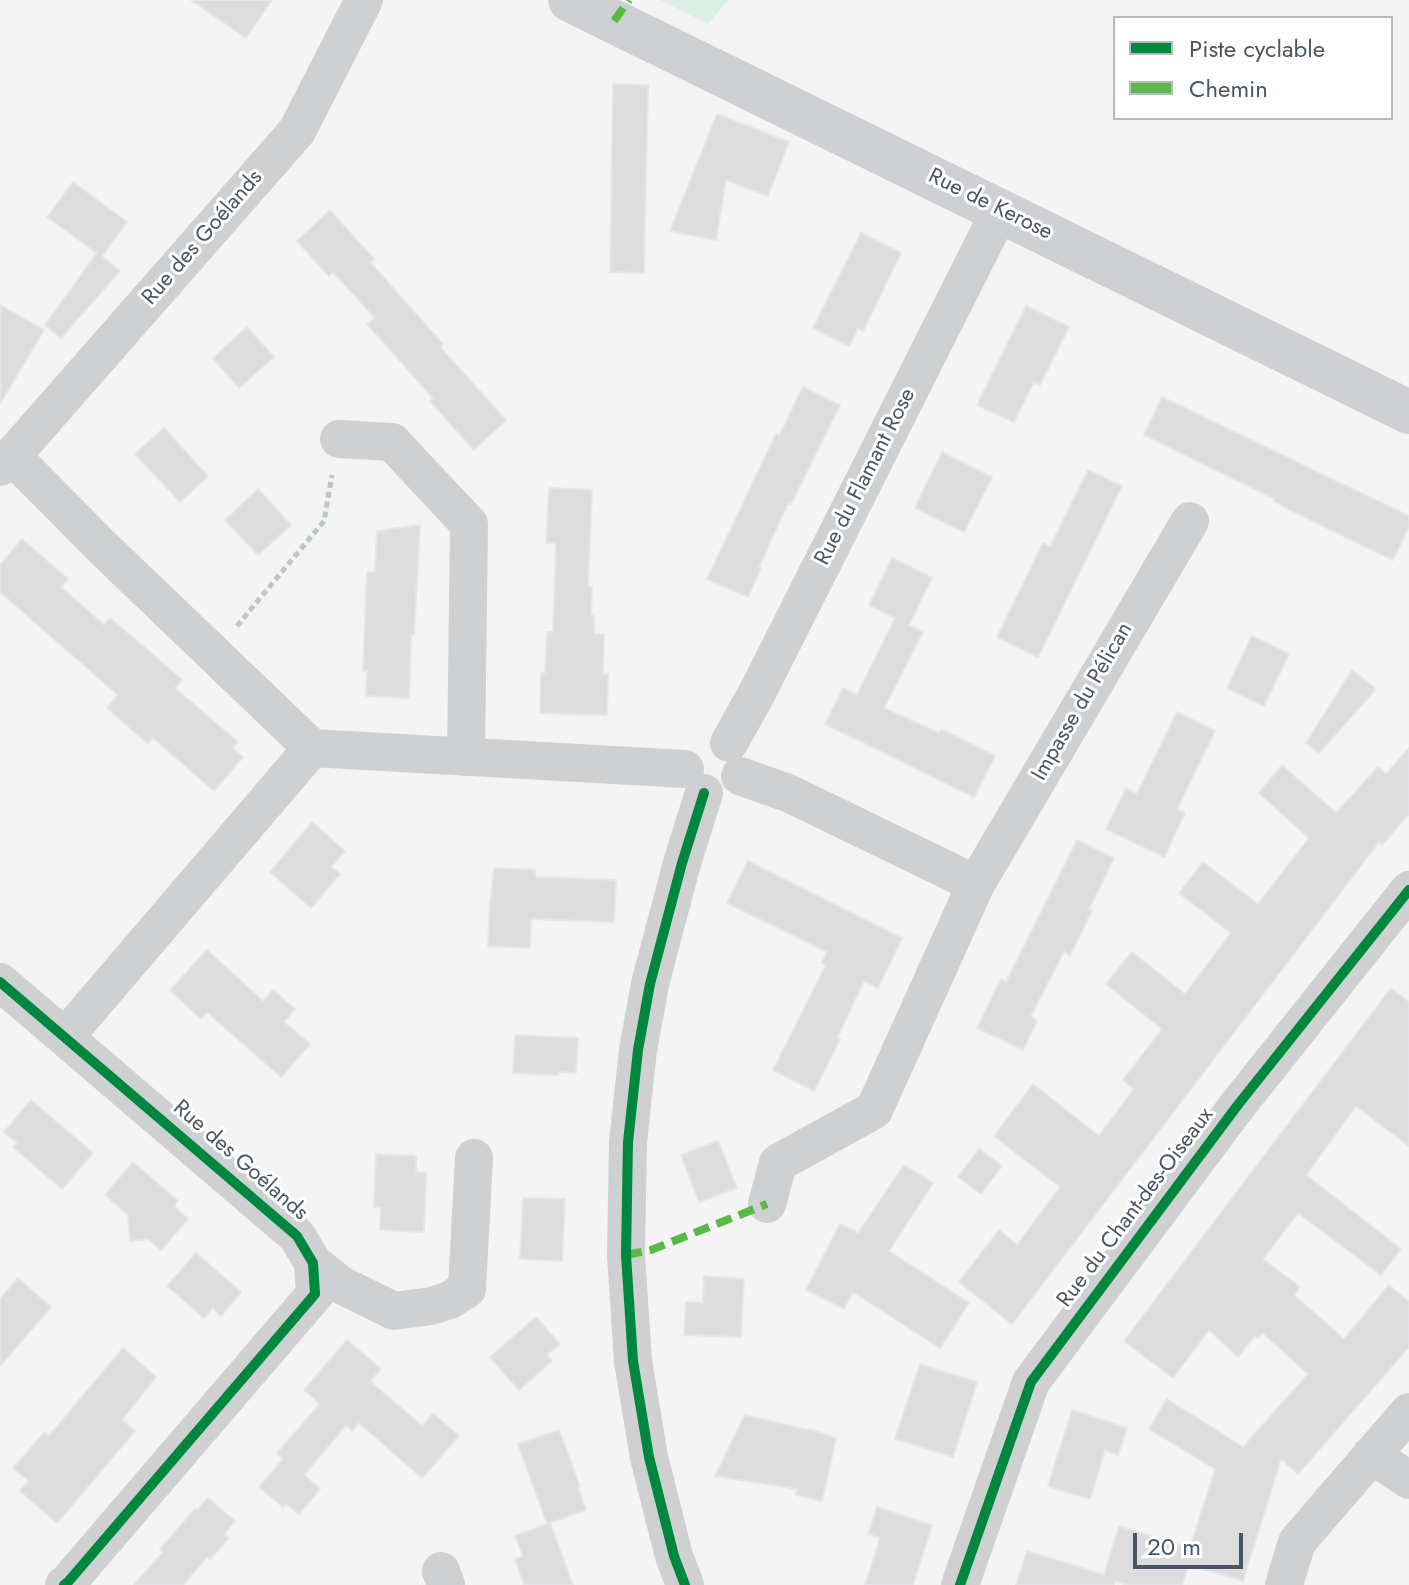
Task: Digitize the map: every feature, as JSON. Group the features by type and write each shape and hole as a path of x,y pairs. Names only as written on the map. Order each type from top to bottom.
{"main road":[{"name":"Rue de Kerose","path":"570,0 1409,412"}],"street":[{"name":"Rue des Goélands","path":"312,748 103,548 6,462 297,131 364,0"},
{"name":"Rue du Flamant Rose","path":"734,760 758,691 1000,211"},
{"path":"339,439 392,442 469,524 466,757"},
{"name":"Impasse du Pélican","path":"767,1204 778,1163 874,1110 976,884 1190,521"},
{"path":"685,1585 674,1556 649,1457 633,1361 626,1255 628,1156 638,1050 650,984 682,863 695,781 687,757 694,746 705,740 718,739 734,760 788,793 976,884"},
{"path":"65,1037 312,748 466,757 695,781 718,794 732,788 734,760"},
{"name":"Rue du Chant-des-Oiseaux","path":"960,1585 1031,1382 1237,1106 1409,890"},
{"name":"Rue des Goélands","path":"0,982 297,1236 313,1263 341,1285 394,1311 431,1306 450,1300 467,1289 474,1158"},
{"path":"64,1585 315,1294 313,1263"},
{"path":"1284,1585 1297,1542 1409,1412"},
{"path":"1371,1455 1409,1480"}],"path":[{"path":"214,654 324,521 339,439"}],"green space":[{"path":"660,0 728,0 708,24"}],"building":[{"path":"191,0 272,0 246,38"},
{"path":"613,84 648,85 644,273 610,272"},
{"path":"717,114 789,142 768,196 726,180 716,240 670,231"},
{"path":"73,182 127,222 102,256 120,271 61,338 45,325 97,253 47,217"},
{"path":"330,210 374,259 370,262 443,344 440,347 506,420 474,450 430,401 433,398 367,324 375,318 333,272 329,276 297,241"},
{"path":"861,233 901,253 863,331 858,328 849,346 813,328"},
{"path":"0,305 44,330 0,404"},
{"path":"1026,306 1069,327 1040,385 1034,382 1014,422 977,405"},
{"path":"247,327 274,357 239,388 213,358"},
{"path":"803,387 840,405 791,504 788,503 748,597 707,579 776,434 779,436"},
{"path":"1162,397 1409,516 1409,527 1393,560 1144,435"},
{"path":"164,428 208,476 180,502 135,454"},
{"path":"942,452 992,477 964,532 915,508"},
{"path":"1088,470 1122,486 1038,657 997,637 1043,543 1050,547"},
{"path":"549,488 592,490 588,587 592,587 594,634 604,634 603,674 608,674 607,715 540,713 541,673 545,673 547,632 553,632 556,543 546,543"},
{"path":"258,489 291,525 258,555 225,520"},
{"path":"420,525 409,698 366,696 367,671 363,671 367,572 375,572 377,531"},
{"path":"22,539 68,579 61,587 104,625 110,618 182,680 175,688 238,742 232,748 243,757 214,791 153,738 148,744 107,708 118,695 0,592 0,565"},
{"path":"892,558 932,578 909,625 923,632 884,708 939,733 941,729 995,756 974,797 825,724 843,688 857,695 895,618 869,605"},
{"path":"1252,636 1289,654 1264,706 1227,688"},
{"path":"1352,670 1376,689 1319,753 1306,743"},
{"path":"1177,712 1215,731 1177,809 1185,813 1164,857 1106,829 1126,788 1137,794"},
{"path":"1409,748 1409,814 1382,845 1379,842 1012,1324 959,1282 999,1230 1017,1245 1060,1187 994,1136 1033,1084 1099,1136 1134,1089 1123,1080 1162,1029 1106,984 1132,952 1185,994 1231,933 1179,893 1203,862 1258,904 1309,838 1259,793 1282,765 1336,813 1378,767 1386,774"},
{"path":"312,822 345,851 331,867 340,874 311,908 270,872"},
{"path":"1077,840 1114,858 1070,956 1064,951 1031,1016 1037,1021 1023,1050 977,1028 1001,979 1006,982"},
{"path":"748,861 902,938 878,988 864,981 814,1091 773,1070 826,965 822,963 827,952 727,903"},
{"path":"494,868 535,870 535,877 616,880 614,922 531,919 530,948 488,946"},
{"path":"207,950 263,1001 273,990 295,1009 284,1022 310,1044 281,1077 207,1012 201,1019 170,990"},
{"path":"1391,988 1409,1002 1409,1146 1356,1106 1306,1175 1401,1249 1381,1275 1298,1213 1263,1259 1300,1287 1294,1295 1344,1339 1389,1285 1409,1302 1409,1347 1298,1474 1281,1459 1243,1581 1189,1565 1182,1585 1128,1585 1114,1581 1114,1585 1016,1585 1027,1551 1104,1575 1119,1526 1190,1548 1215,1469 1149,1429 1167,1399 1243,1447 1308,1374 1263,1333 1258,1338 1255,1336 1238,1357 1209,1330 1173,1378 1124,1341"},
{"path":"515,1035 578,1038 576,1073 513,1073"},
{"path":"31,1100 93,1153 62,1189 13,1147 17,1143 4,1132"},
{"path":"718,1141 737,1188 699,1202 681,1155"},
{"path":"979,1149 1002,1166 981,1194 958,1177"},
{"path":"376,1154 416,1156 416,1172 426,1173 424,1232 380,1230 381,1208 374,1207"},
{"path":"133,1162 178,1201 174,1206 188,1219 161,1250 148,1239 130,1241 128,1215 105,1195"},
{"path":"904,1165 933,1183 889,1251 969,1303 940,1348 853,1292 844,1309 806,1290 840,1224 858,1233"},
{"path":"523,1198 565,1199 562,1261 520,1259"},
{"path":"196,1253 241,1292 221,1316 213,1308 204,1318 167,1286"},
{"path":"704,1276 744,1279 741,1337 684,1335 686,1302 703,1303"},
{"path":"18,1278 51,1307 0,1366 0,1299"},
{"path":"536,1317 560,1344 547,1355 552,1361 519,1390 490,1357"},
{"path":"347,1340 381,1369 370,1381 422,1426 433,1413 459,1436 422,1478 359,1423 352,1431 346,1425 304,1475 320,1489 299,1514 286,1504 283,1507 259,1487 283,1459 277,1453 320,1404 304,1390"},
{"path":"123,1348 156,1377 122,1420 135,1431 57,1523 20,1491 29,1481 13,1468 45,1432 49,1436"},
{"path":"920,1364 977,1382 953,1457 895,1439"},
{"path":"1072,1410 1127,1428 1118,1455 1105,1450 1090,1499 1048,1486"},
{"path":"745,1415 836,1438 822,1501 796,1495 797,1489 715,1476"},
{"path":"559,1430 586,1510 550,1523 573,1585 524,1585 515,1559 523,1556 515,1536 547,1524 518,1444"},
{"path":"208,1498 235,1521 224,1534 229,1538 210,1559 207,1557 183,1585 134,1585 163,1552 160,1549"},
{"path":"877,1507 932,1525 913,1585 865,1585 880,1538 868,1534"}],"marked path":[{"path":"614,21 629,0"},
{"path":"626,1255 651,1250 767,1204"}],"cycle path":[{"path":"685,1585 674,1556 649,1457 633,1361 626,1255 628,1142 638,1050 650,984 704,793"},
{"path":"960,1585 1031,1382 1237,1106 1409,890"},
{"path":"0,982 297,1236 313,1263 315,1294 64,1585"}]}
